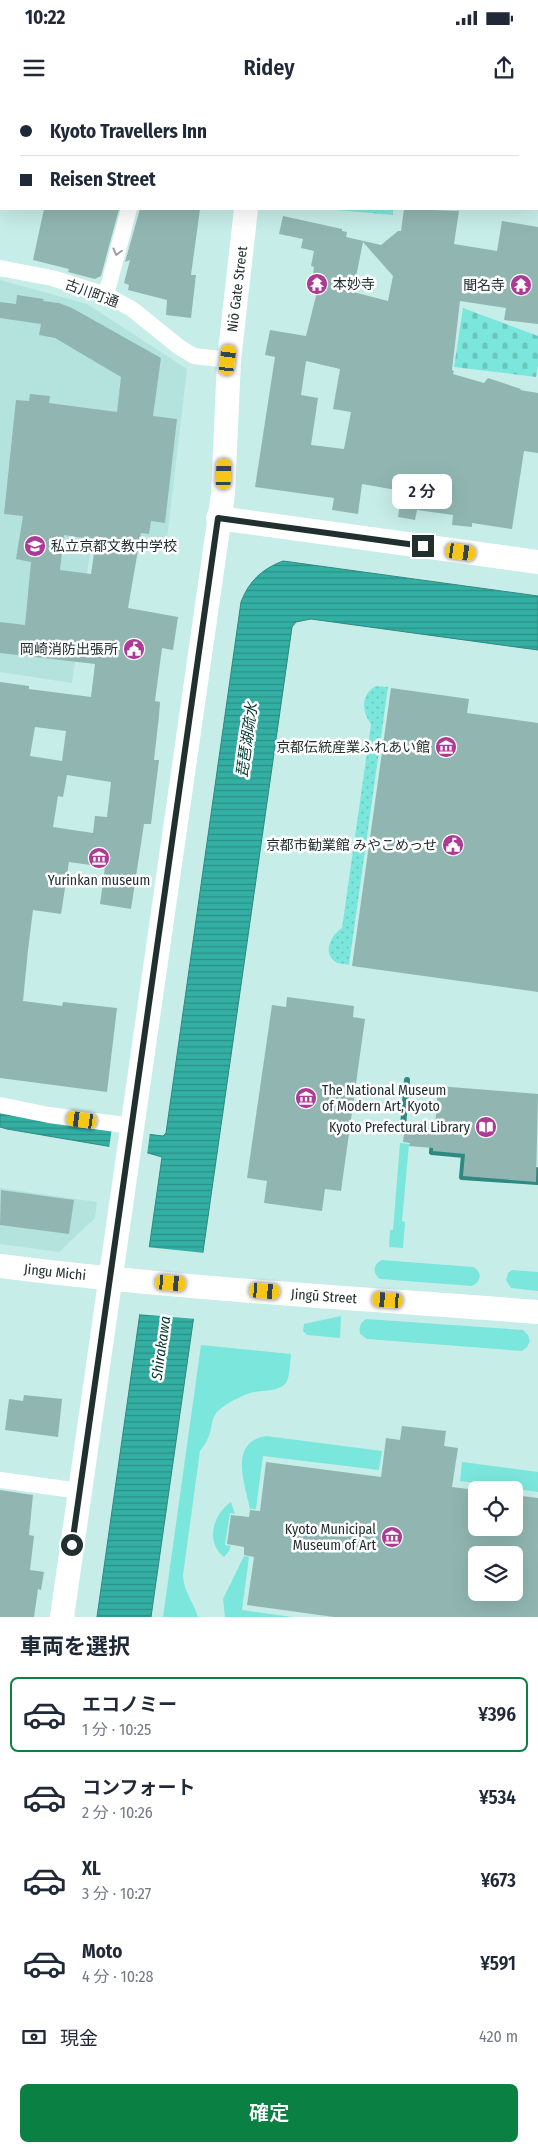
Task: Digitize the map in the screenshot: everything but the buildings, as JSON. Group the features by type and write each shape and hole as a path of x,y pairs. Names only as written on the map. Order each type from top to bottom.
{"street":[{"path":"106,295 129,210"},
{"name":"Niō Gate Street","path":"62,1617 110,1278 127,1133 223,494 228,360 246,210"},
{"name":"古川町通","path":"0,268 52,278 106,295 132,309 179,347 194,356 228,360"},
{"path":"218,518 538,562"},
{"path":"0,1105 127,1133"},
{"name":"Jingu Michi","path":"0,1266 110,1278"},
{"name":"Jingū Street","path":"110,1278 538,1312"},
{"path":"0,1480 80,1491"}],"shaded area":[{"path":"0,280 87,304 187,369 167,539 93,531 72,683 0,672"},
{"path":"0,1188 97,1202 95,1218 59,1252 0,1244"}],"green space":[{"path":"337,210 393,210 393,215"},
{"path":"463,308 538,336 536,377 454,367"},
{"path":"376,686 388,687 349,965 337,963 332,959 329,955 329,945 334,935 342,928 371,724 365,714 364,703 367,693"},
{"path":"400,1143 409,1144 402,1221 405,1222 403,1248 389,1247 390,1230 393,1230"},
{"path":"382,1260 473,1267 480,1277 472,1286 380,1279 376,1274 375,1266"},
{"path":"512,1270 538,1272 538,1291 511,1288 506,1280 508,1273"},
{"path":"341,1316 340,1338 307,1335 303,1331 304,1324"},
{"path":"366,1319 523,1330 528,1335 530,1341 522,1351 367,1339 360,1334 361,1324"},
{"path":"201,1345 291,1354 289,1371 287,1381 281,1387 254,1392 240,1397 223,1407 214,1416 210,1434 200,1451 183,1575 183,1581 198,1617 163,1617"},
{"path":"266,1436 382,1451 379,1470 263,1456 256,1509 250,1509 243,1476 243,1455 247,1446 254,1440"},
{"path":"462,1462 538,1472 538,1492 523,1490 523,1481 460,1481"},
{"path":"231,1502 235,1514 230,1513 225,1545 231,1546 224,1557 218,1551 215,1544 214,1528 220,1514"},
{"path":"244,1556 249,1557 242,1610 292,1617 225,1617 223,1599"}],"water":[{"path":"283,561 538,596 538,650 311,619 296,622 292,627 151,1617 97,1617 162,1157 7,1129 0,1127 0,1111 104,1129 163,1136 166,1133 241,602 248,588 257,577"}],"pier":[{"path":"112,1127 150,1132 147,1155 109,1149"},
{"path":"147,1247 205,1253 196,1319 137,1314"}],"waterway":[{"path":"403,1126 407,1080"},
{"path":"433,1140 432,1152 464,1155 462,1177 537,1182 538,1170"}],"place":[{"name":"本妙寺","path":"317,284"},
{"name":"聞名寺","path":"521,285"},
{"name":"私立京都文教中学校","path":"35,546"},
{"name":"岡崎消防出張所","path":"134,649"},
{"name":"京都伝統産業ふれあい館","path":"446,747"},
{"name":"京都市勧業館 みやこめっせ","path":"453,845"},
{"name":"Yurinkan museum","path":"99,858"},
{"name":"The National Museum of Modern Art, Kyoto","path":"306,1098"},
{"name":"Kyoto Prefectural Library","path":"486,1127"},
{"name":"Kyoto Municipal Museum of Art","path":"392,1537"}],"route":[{"path":"72,1545 218,518 423,546"}],"water label":[{"name":"琵琶湖疏水","path":"247,740"},
{"name":"Shirakawa","path":"161,1348"}]}
